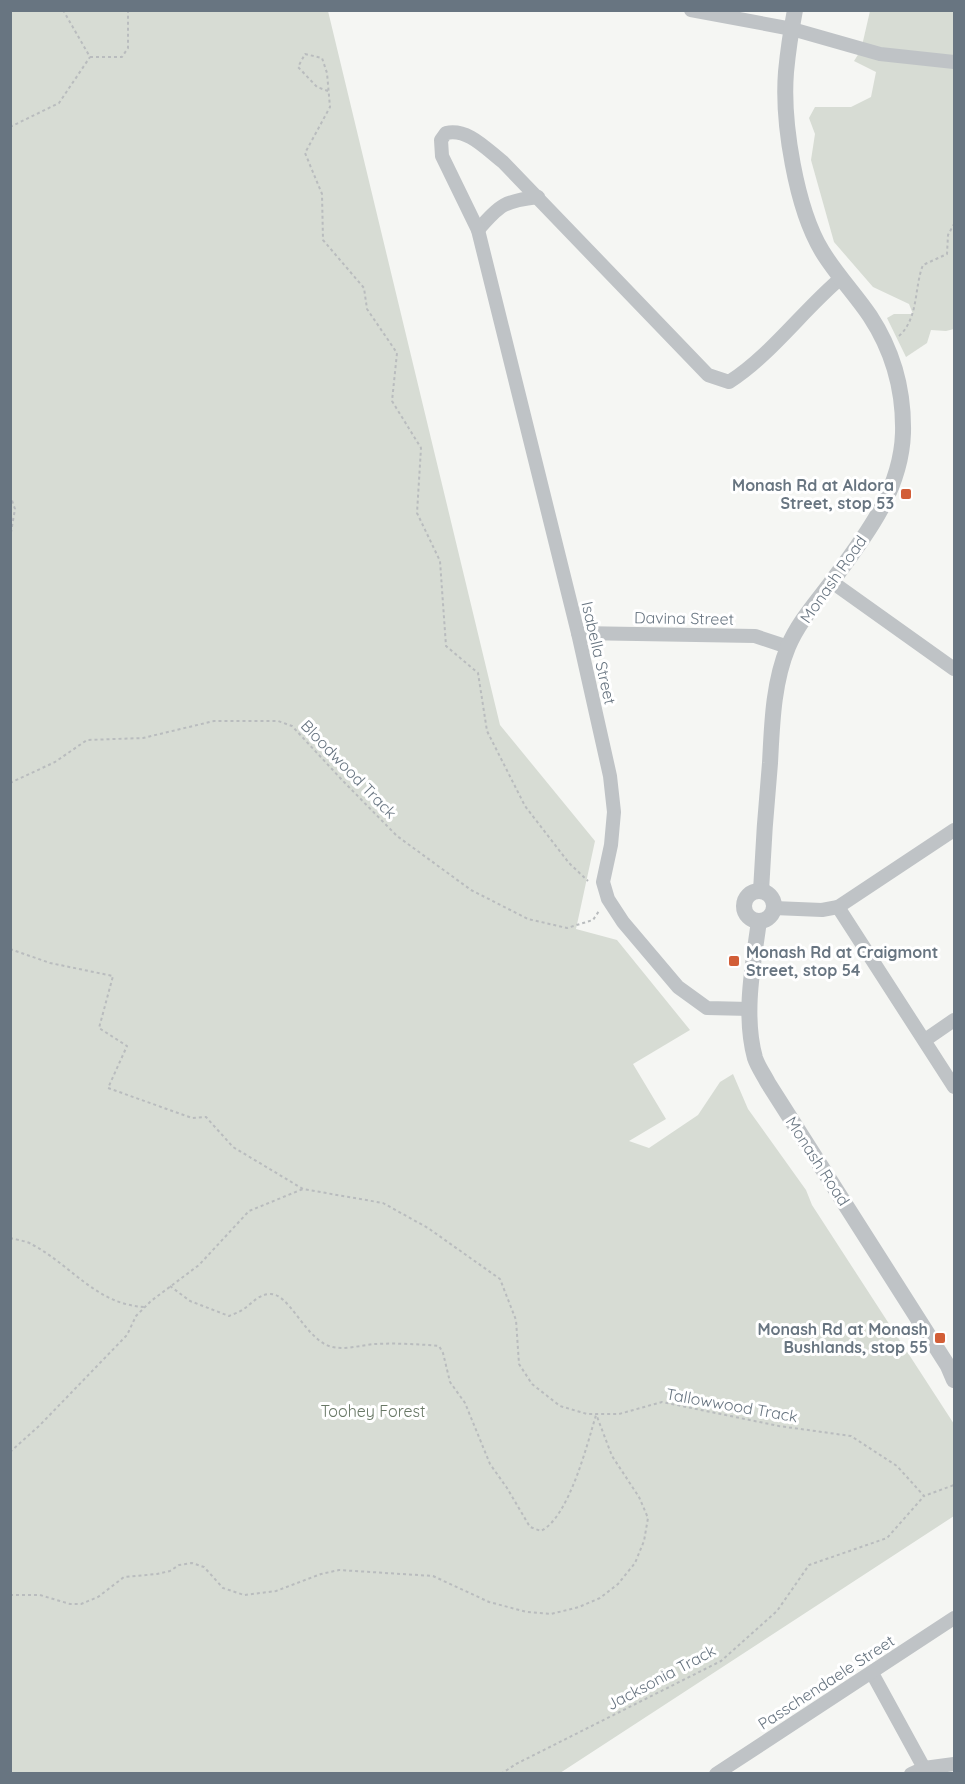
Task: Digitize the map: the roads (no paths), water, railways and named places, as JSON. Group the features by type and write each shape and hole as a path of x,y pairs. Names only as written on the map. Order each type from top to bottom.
{"street":[{"path":"691,10 792,29 880,54 954,62"},
{"name":"Monash Road","path":"761,891 773,715 778,682 788,647 807,613 878,517 890,495 900,462 903,434 903,406 899,382 888,346 822,251 805,216 792,156 786,110 786,73 795,10"},
{"name":"Isabella Street","path":"750,1009 707,1008 678,987 623,922 608,899 603,882 611,844 614,812 610,776 578,633 478,230 442,156 441,140 446,133 455,130 467,135 503,162 708,375 729,382 746,371 842,278"},
{"path":"478,230 492,213 511,201 538,197"},
{"path":"832,582 954,669"},
{"name":"Davina Street","path":"578,633 755,636 788,647"},
{"path":"774,908 822,910 838,908 954,830"},
{"path":"761,891 771,897 774,908 769,918 759,921 748,916 744,905 750,895 761,891"},
{"path":"838,908 954,1087"},
{"name":"Monash Road","path":"759,921 750,1009 750,1033 756,1060 768,1083 948,1366 954,1380"},
{"path":"925,1040 954,1020"},
{"name":"Passchendaele Street","path":"716,1773 872,1673 954,1617"},
{"path":"872,1673 917,1771 954,1764"}],"place":[{"name":"Monash Rd at Aldora Street, stop 53","path":"906,494"},
{"name":"Monash Rd at Craigmont Street, stop 54","path":"734,961"},
{"name":"Monash Rd at Monash Bushlands, stop 55","path":"940,1338"}],"park label":[{"name":"Toohey Forest","path":"373,1411"}]}
